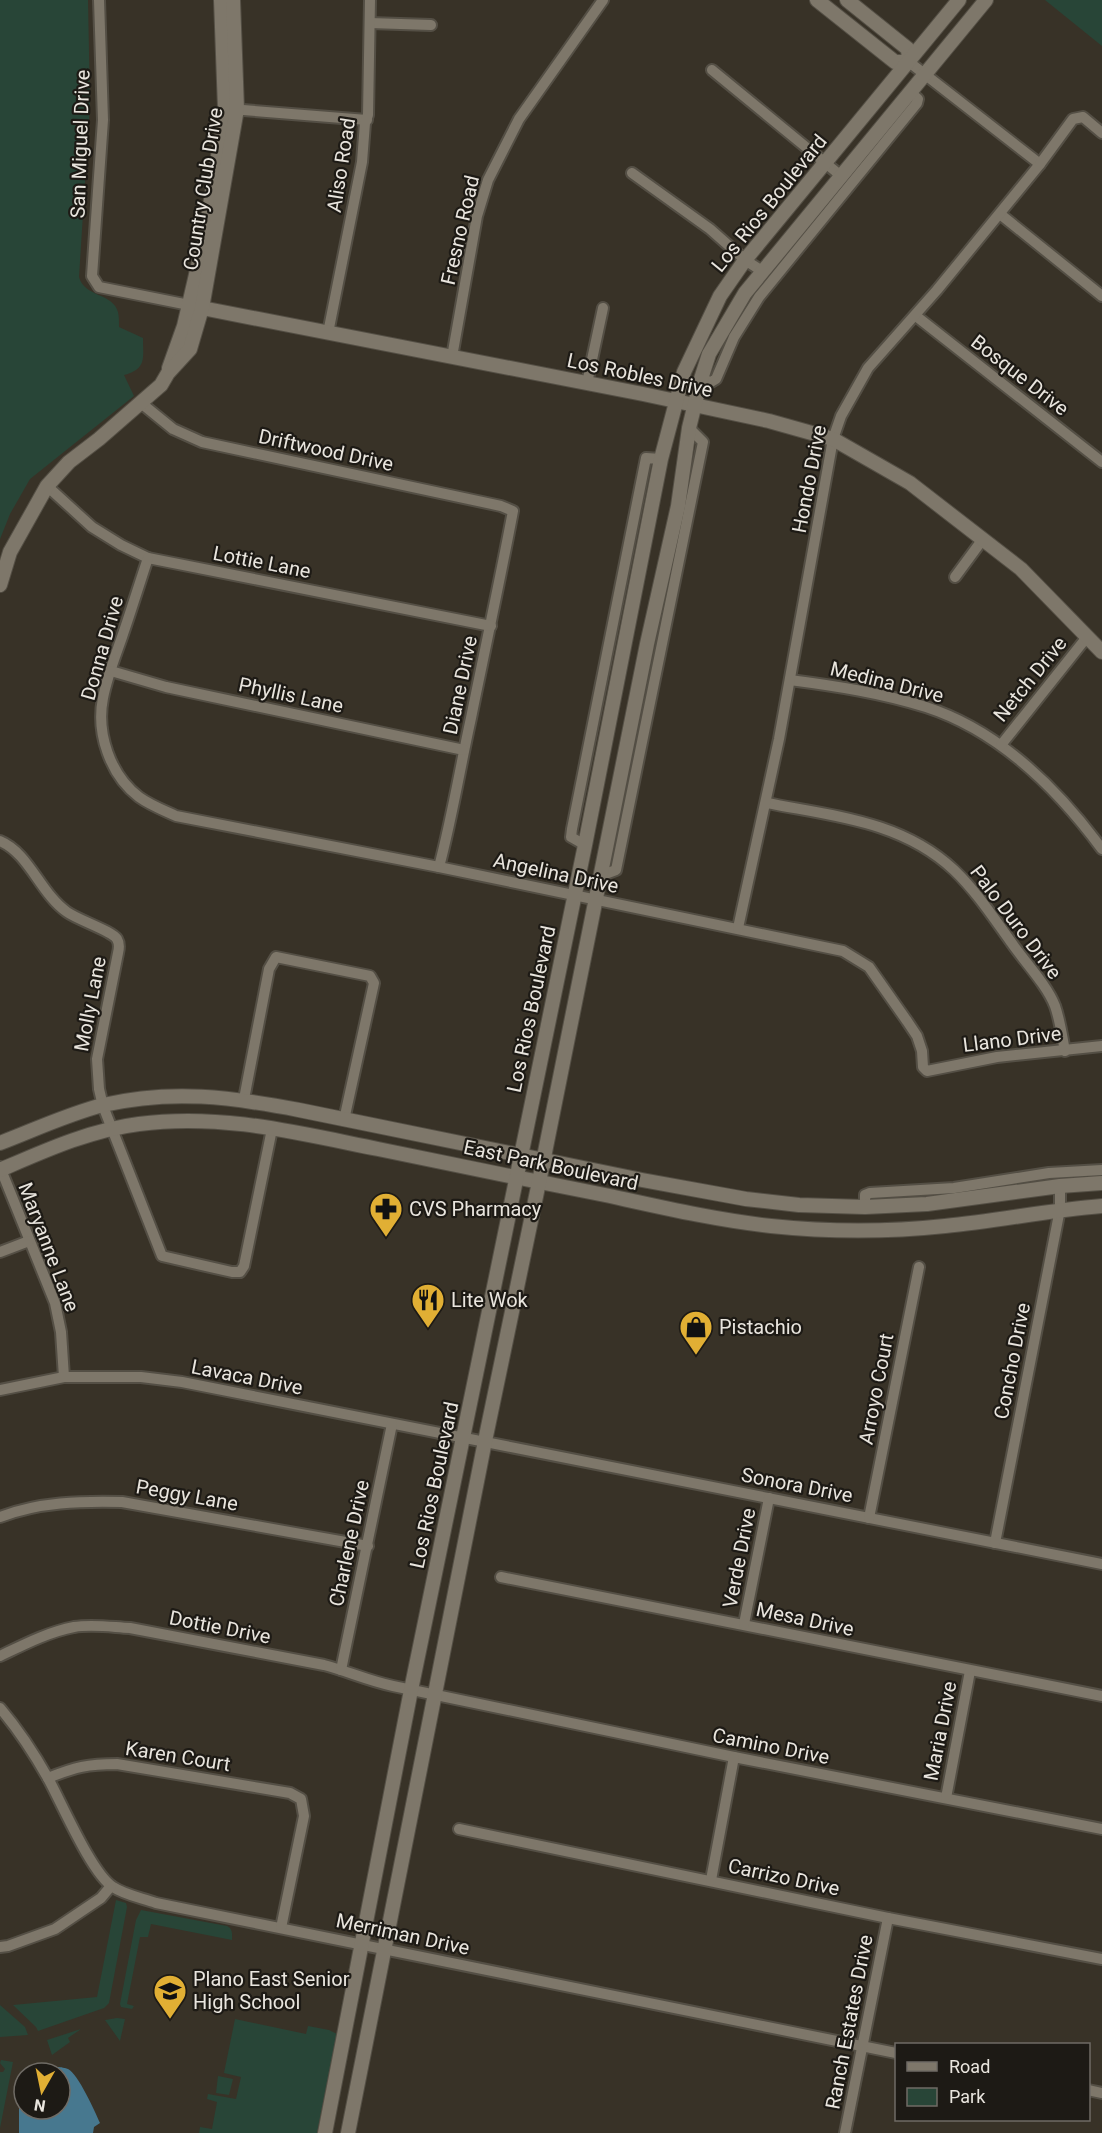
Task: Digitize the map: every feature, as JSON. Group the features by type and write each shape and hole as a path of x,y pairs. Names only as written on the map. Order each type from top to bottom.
{"main road":[{"name":"Country Club Drive","path":"221,0 231,109"},
{"name":"Country Club Drive","path":"0,585 10,552 47,486 69,462 161,385 168,373 190,349 231,109 233,0"},
{"path":"817,0 895,62 909,62 908,49 855,2"},
{"name":"Los Rios Boulevard","path":"325,2133 411,1690 585,845 661,459 675,402 684,372 705,326 720,296 745,260 959,0"},
{"name":"Los Rios Boulevard","path":"348,2133 485,1441 544,1160 647,644 678,506 689,428 700,379 728,320 762,271 986,0"},
{"name":"Los Robles Drive","path":"196,307 587,383 769,421 833,439 910,483 1021,569 1102,652"},
{"path":"551,1009 572,1016"},
{"name":"East Park Boulevard","path":"0,1143 74,1114 103,1106 166,1096 206,1095 244,1100 642,1180 771,1203 865,1207 947,1202 1060,1186 1102,1183"},
{"name":"East Park Boulevard","path":"0,1169 72,1141 113,1129 160,1122 214,1120 340,1142 675,1210 770,1226 905,1230 948,1226 1060,1209 1102,1206"},
{"path":"340,1142 344,1120"},
{"path":"770,1226 771,1203"},
{"path":"486,1330 508,1334"},
{"path":"345,2027 355,2032 359,2040 356,2088"}],"street":[{"name":"San Miguel Drive","path":"99,0 103,120 92,276 99,287"},
{"name":"Aliso Road","path":"328,333 362,162 365,123 368,120 370,0"},
{"name":"Fresno Road","path":"452,357 477,216 488,180 519,119 603,0"},
{"path":"370,23 431,24"},
{"path":"909,62 1040,164"},
{"path":"712,70 840,175"},
{"path":"700,379 711,382 716,379 734,337 759,297 917,103 918,99 910,92"},
{"path":"231,109 368,120"},
{"name":"Hondo Drive","path":"738,928 767,803 833,439 841,416 868,368 916,316 1000,214 1073,119 1083,117 1102,133"},
{"path":"632,173 710,229 745,260 762,271"},
{"path":"1000,214 1102,296"},
{"name":"Los Robles Drive","path":"99,287 196,307"},
{"path":"587,383 603,308"},
{"name":"Bosque Drive","path":"916,316 1102,462"},
{"name":"Driftwood Drive","path":"141,403 174,429 202,442 501,506 513,511"},
{"name":"Lottie Lane","path":"47,486 92,527 120,545 148,558 491,626"},
{"name":"Diane Drive","path":"440,867 513,511"},
{"path":"955,578 983,539"},
{"name":"Donna Drive","path":"122,781 112,764 104,742 103,699 148,558"},
{"name":"Netch Drive","path":"1001,745 1087,637"},
{"name":"Phyllis Lane","path":"111,671 166,687 464,750"},
{"name":"Medina Drive","path":"790,680 833,686 928,708 960,721 1001,745 1056,792 1102,849"},
{"name":"Angelina Drive","path":"122,781 139,797 176,816 440,867 843,951 869,967 917,1036 922,1051 923,1067 927,1071"},
{"name":"Palo Duro Drive","path":"767,803 882,827 908,837 932,851 973,890 1043,987 1054,1004 1065,1051"},
{"name":"Molly Lane","path":"1,841 22,857 41,886 66,911 112,935 118,943 98,1059 99,1089 103,1106 162,1256 240,1272 244,1266 272,1129"},
{"path":"244,1100 269,969 276,957 370,976 374,983 344,1120"},
{"name":"Llano Drive","path":"927,1071 997,1057 1102,1046"},
{"name":"Maryanne Lane","path":"0,1169 55,1303 61,1332 64,1377"},
{"path":"865,1207 865,1195 870,1193 954,1188 1049,1173 1102,1170"},
{"name":"Concho Drive","path":"995,1543 1060,1209 1060,1186"},
{"path":"0,1252 29,1241"},
{"name":"Arroyo Court","path":"869,1518 919,1267"},
{"name":"Lavaca Drive","path":"0,1390 64,1377 141,1377 182,1382 485,1441"},
{"name":"Charlene Drive","path":"341,1670 392,1424"},
{"name":"Sonora Drive","path":"485,1441 1102,1564"},
{"name":"Verde Drive","path":"744,1624 769,1498"},
{"name":"Peggy Lane","path":"0,1517 16,1511 51,1504 87,1501 122,1502 368,1546"},
{"name":"Mesa Drive","path":"501,1577 1102,1696"},
{"name":"Dottie Drive","path":"0,1656 22,1645 73,1627 130,1628 341,1670 366,1680 434,1695"},
{"name":"Maria Drive","path":"946,1798 970,1671"},
{"name":"Camino Drive","path":"434,1695 1102,1829"},
{"path":"0,1708 48,1779 94,1865 111,1886 101,1898 55,1929 0,1947"},
{"path":"711,1880 734,1757"},
{"name":"Karen Court","path":"48,1779 76,1767 117,1764 290,1793 301,1799 304,1816 282,1928"},
{"name":"Carrizo Drive","path":"459,1829 888,1918 1102,1959"},
{"name":"Merriman Drive","path":"111,1886 156,1903 895,2053"},
{"name":"Ranch Estates Drive","path":"845,2133 888,1918"}],"green space":[{"path":"0,0 88,0 90,104 79,277 86,288 115,306 119,327 143,338 143,351 142,362 137,370 124,375 134,396 30,479 10,514 0,539"},
{"path":"1045,0 1102,0 1102,46"},
{"path":"116,1900 126,1903 127,1907 109,2003 104,2008 38,2031 13,2005 97,1997"},
{"path":"141,1910 227,1926 231,1930 232,1940 151,1924 148,1937 140,1937 127,2004 134,2006 132,2009 121,2007 120,2004 136,1920"},
{"path":"0,2005 25,2027 28,2035 0,2037"},
{"path":"125,2019 120,2041 105,2020"},
{"path":"235,2019 306,2034 308,2026 337,2034 317,2133 199,2133 200,2127 212,2129 217,2102 207,2099 208,2094 236,2099 241,2077 224,2073"},
{"path":"81,2029 68,2038 70,2042 52,2055 47,2040"},
{"path":"1,2060 12,2062 0,2128 0,2072 5,2069 0,2063"},
{"path":"218,2076 233,2079 229,2095 216,2093"}],"water":[{"path":"72,2072 86,2093 100,2123 94,2127 93,2133 19,2133 19,2121 72,2121"}],"place":[{"name":"CVS Pharmacy","path":"386,1238"},
{"name":"Lite Wok","path":"428,1329"},
{"name":"Pistachio","path":"696,1356"},
{"name":"Plano East Senior High School","path":"170,2020"}]}
